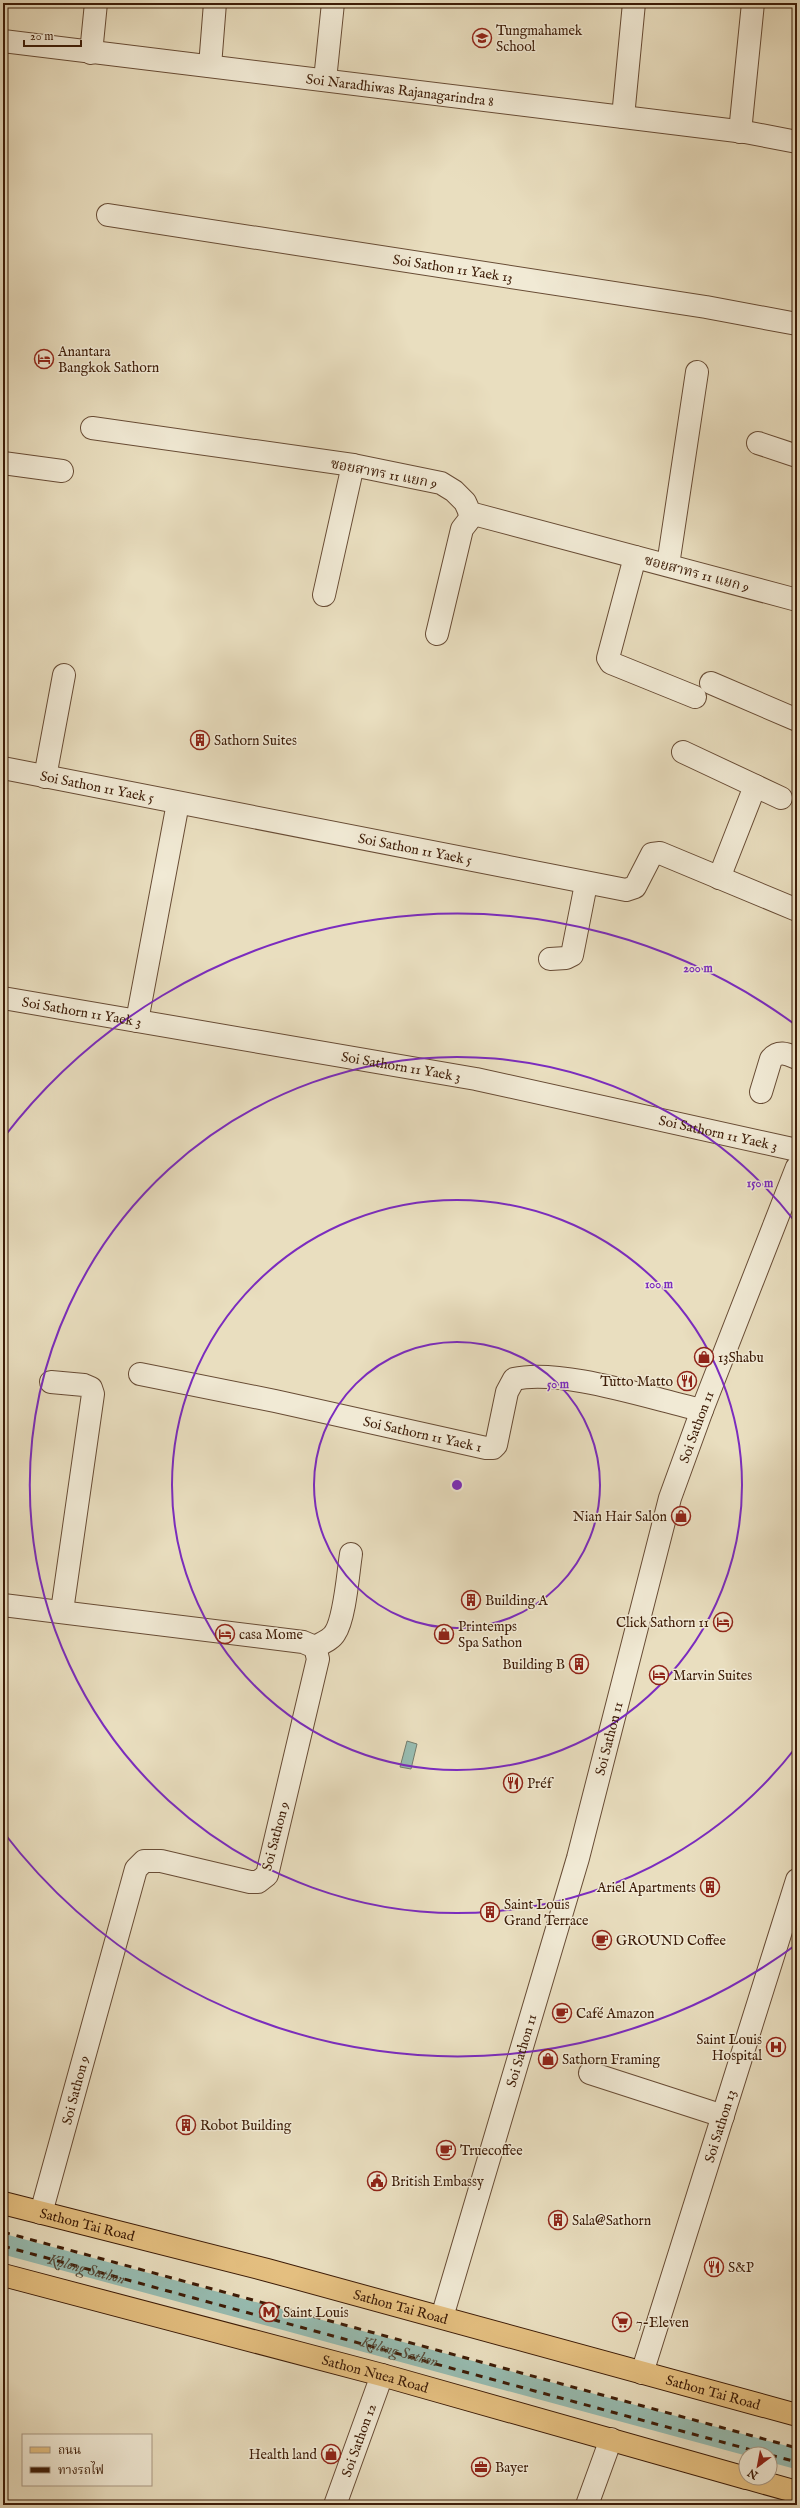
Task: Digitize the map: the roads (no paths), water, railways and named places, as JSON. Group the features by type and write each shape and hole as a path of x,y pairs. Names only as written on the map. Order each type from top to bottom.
{"main road":[{"name":"Sathon Tai Road","path":"3,2203 442,2317 797,2415"},
{"name":"Sathon Nuea Road","path":"3,2275 382,2375 738,2476"},
{"name":"Sathon Nuea Road","path":"775,2486 797,2492"}],"street":[{"path":"91,52 96,3"},
{"path":"210,66 215,3"},
{"path":"325,80 333,3"},
{"path":"623,117 634,3"},
{"path":"740,132 753,3"},
{"name":"Soi Naradhiwas Rajanagarindra 8","path":"3,41 623,117 740,132 797,142"},
{"name":"Soi Sathon 11 Yaek 13","path":"108,215 706,307 797,324"},
{"path":"668,565 697,372"},
{"name":"ซอยสาทร 11 แยก 9","path":"92,428 353,465 441,483 454,491 465,502 470,513 797,600"},
{"path":"758,443 797,456"},
{"path":"3,464 62,471"},
{"path":"324,595 353,465"},
{"path":"437,634 462,529 469,520 470,513"},
{"path":"636,557 608,658 611,663 695,697"},
{"path":"45,777 64,674"},
{"path":"711,683 797,720"},
{"path":"683,752 781,798"},
{"name":"Soi Sathon 11 Yaek 5","path":"3,768 586,884 632,890 652,854 660,853 797,910"},
{"path":"719,878 754,786"},
{"path":"137,1021 178,803"},
{"path":"550,959 566,958 572,955 586,884"},
{"name":"Soi Sathorn 11 Yaek 3","path":"3,998 476,1079 797,1150"},
{"path":"761,1092 771,1059 774,1055 782,1053 797,1058"},
{"name":"Soi Sathon 11","path":"442,2317 578,1858 670,1498 702,1410 797,1167"},
{"name":"Soi Sathorn 11 Yaek 1","path":"140,1374 275,1401 486,1448 493,1448 496,1445 507,1392 514,1379 528,1376 578,1381 702,1410"},
{"path":"51,1382 84,1385 91,1388 93,1394 62,1611"},
{"path":"3,1604 303,1642 316,1647 327,1640 335,1632 340,1619 351,1554"},
{"name":"Soi Sathon 9","path":"41,2213 136,1870 144,1861 161,1861 250,1882 258,1882 267,1874 318,1659 316,1647"},
{"name":"Soi Sathon 13","path":"642,2373 797,1880"},
{"path":"590,2073 723,2116"},
{"name":"Soi Sathon 12","path":"335,2505 382,2375"},
{"path":"586,2505 611,2439"}],"water":[{"path":"407,1741 417,1744 411,1769 400,1767"}],"waterway":[{"name":"Khlong Sathon","path":"3,2244 797,2459"}],"railway":[{"path":"3,2232 797,2448"},
{"path":"3,2246 738,2446"},
{"path":"778,2457 797,2462"}],"place":[{"name":"Tungmahamek School","path":"482,38"},
{"name":"Anantara Bangkok Sathorn","path":"44,359"},
{"name":"Sathorn Suites","path":"200,740"},
{"name":"13Shabu","path":"704,1357"},
{"name":"Tutto Matto","path":"687,1381"},
{"name":"Nian Hair Salon","path":"681,1516"},
{"name":"Building A","path":"471,1600"},
{"name":"Click Sathorn 11","path":"723,1622"},
{"name":"casa Mome","path":"225,1634"},
{"name":"Printemps Spa Sathon","path":"444,1634"},
{"name":"Building B","path":"579,1664"},
{"name":"Marvin Suites","path":"659,1675"},
{"name":"Préf","path":"513,1783"},
{"name":"Ariel Apartments","path":"710,1887"},
{"name":"Saint Louis Grand Terrace","path":"490,1912"},
{"name":"GROUND Coffee","path":"602,1940"},
{"name":"Café Amazon","path":"562,2013"},
{"name":"Saint Louis Hospital","path":"776,2047"},
{"name":"Sathorn Framing","path":"548,2059"},
{"name":"Robot Building","path":"186,2125"},
{"name":"Truecoffee","path":"446,2150"},
{"name":"British Embassy","path":"377,2181"},
{"name":"Sala@Sathorn","path":"558,2220"},
{"name":"S&P","path":"714,2267"},
{"name":"Saint Louis","path":"269,2312"},
{"name":"7-Eleven","path":"622,2322"},
{"name":"Health land","path":"331,2454"},
{"name":"Bayer","path":"481,2467"}]}
